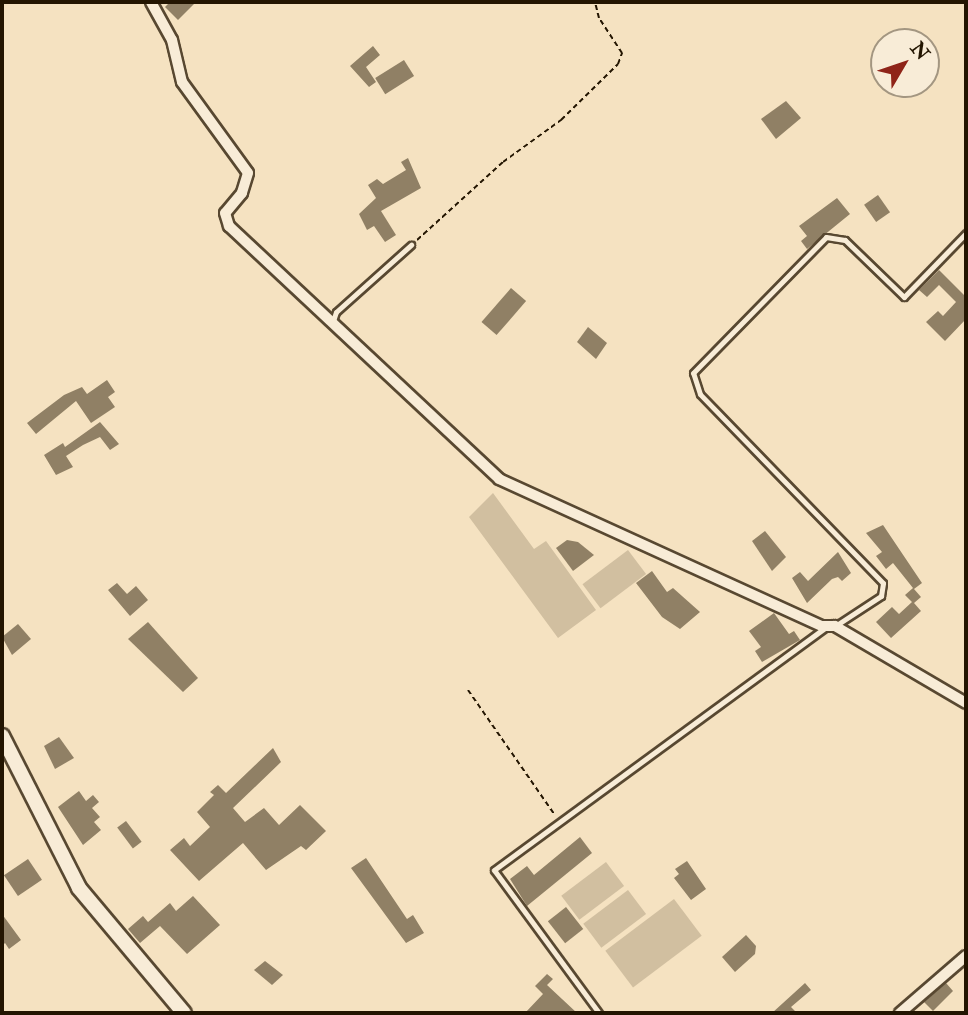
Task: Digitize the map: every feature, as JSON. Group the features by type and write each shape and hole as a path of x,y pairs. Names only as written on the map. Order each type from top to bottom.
{"street":[{"path":"151,2 172,40 182,82 248,173 242,193 225,213 229,226 499,479 832,626 966,703"},
{"path":"2,736 79,888 184,1013"},
{"path":"900,1013 966,956"}],"lane":[{"path":"599,1013 494,870 832,626 881,596 883,583 700,394 693,373 826,237 845,240 904,297 966,233"},
{"path":"332,321 336,312 411,245"}],"path":[{"path":"411,245 503,162 561,120 618,64 622,53 599,18 595,2"},
{"path":"468,690 560,821"}],"shaded area":[{"path":"493,493 534,549 546,541 596,610 558,638 469,517"},
{"path":"628,550 646,574 601,608 582,584"},
{"path":"606,862 624,886 579,920 561,896"},
{"path":"628,890 646,914 601,948 583,924"},
{"path":"674,899 702,936 633,987 605,951"}],"building":[{"path":"170,2 196,2 178,20 165,7"},
{"path":"373,46 380,55 366,67 376,82 369,87 350,66"},
{"path":"404,60 414,76 385,94 375,78"},
{"path":"786,101 801,118 776,139 761,119"},
{"path":"408,158 421,188 381,211 396,235 385,242 374,226 367,230 359,214 376,198 368,185 377,179 383,184 406,170 401,162"},
{"path":"878,195 890,212 876,222 864,205"},
{"path":"837,198 850,214 807,249 801,241 807,236 799,226"},
{"path":"939,270 966,297 966,319 945,341 926,322 938,311 943,316 956,302 939,285 927,297 919,290"},
{"path":"511,288 526,301 497,335 481,322"},
{"path":"588,327 607,343 596,359 577,342"},
{"path":"107,380 115,392 108,397 115,407 91,423 76,401 36,434 27,423 64,395 82,387 87,394"},
{"path":"100,422 119,444 110,450 100,437 83,445 66,456 73,467 56,475 44,455 63,443 65,447"},
{"path":"883,525 922,583 914,589 921,597 914,603 921,611 891,638 876,622 892,607 899,614 912,602 905,595 913,588 893,563 886,569 876,556 882,552 866,533"},
{"path":"765,531 786,557 772,571 752,541"},
{"path":"567,540 578,542 594,555 573,571 556,548"},
{"path":"838,552 851,573 842,581 838,577 832,579 807,603 792,578 800,572 808,581"},
{"path":"652,571 667,592 673,588 700,612 680,629 662,617 636,583"},
{"path":"117,583 127,594 136,586 148,600 130,616 108,590"},
{"path":"774,613 789,634 794,631 800,640 762,662 755,651 761,647 749,631"},
{"path":"148,622 198,678 183,692 128,639"},
{"path":"18,624 31,639 12,655 2,637"},
{"path":"59,737 74,758 55,769 44,746"},
{"path":"273,748 281,762 233,808 245,822 264,808 279,825 300,805 326,831 306,850 301,846 266,870 243,843 199,881 170,850 184,838 190,846 210,827 197,812 214,795 210,792 218,785 226,793"},
{"path":"79,791 86,801 93,795 99,802 92,808 100,817 94,822 101,830 83,845 58,807"},
{"path":"126,821 142,842 133,848 117,828"},
{"path":"580,837 592,853 527,906 510,879 527,866 534,875"},
{"path":"366,858 407,919 413,915 424,933 406,943 351,868"},
{"path":"28,859 42,880 18,896 4,875"},
{"path":"687,861 706,889 691,900 674,878 679,874 675,869"},
{"path":"193,896 220,925 187,954 160,926 140,943 128,929 143,916 148,922 170,903 176,911"},
{"path":"566,907 583,929 565,943 548,921"},
{"path":"2,914 21,940 9,949 5,943 2,946"},
{"path":"746,935 756,946 755,954 735,972 722,957"},
{"path":"265,961 283,975 272,985 254,970"},
{"path":"547,974 553,979 547,985 577,1013 525,1013 543,994 535,986"},
{"path":"805,983 811,990 791,1007 797,1013 772,1013"},
{"path":"946,983 953,991 933,1011 924,1002"}]}
